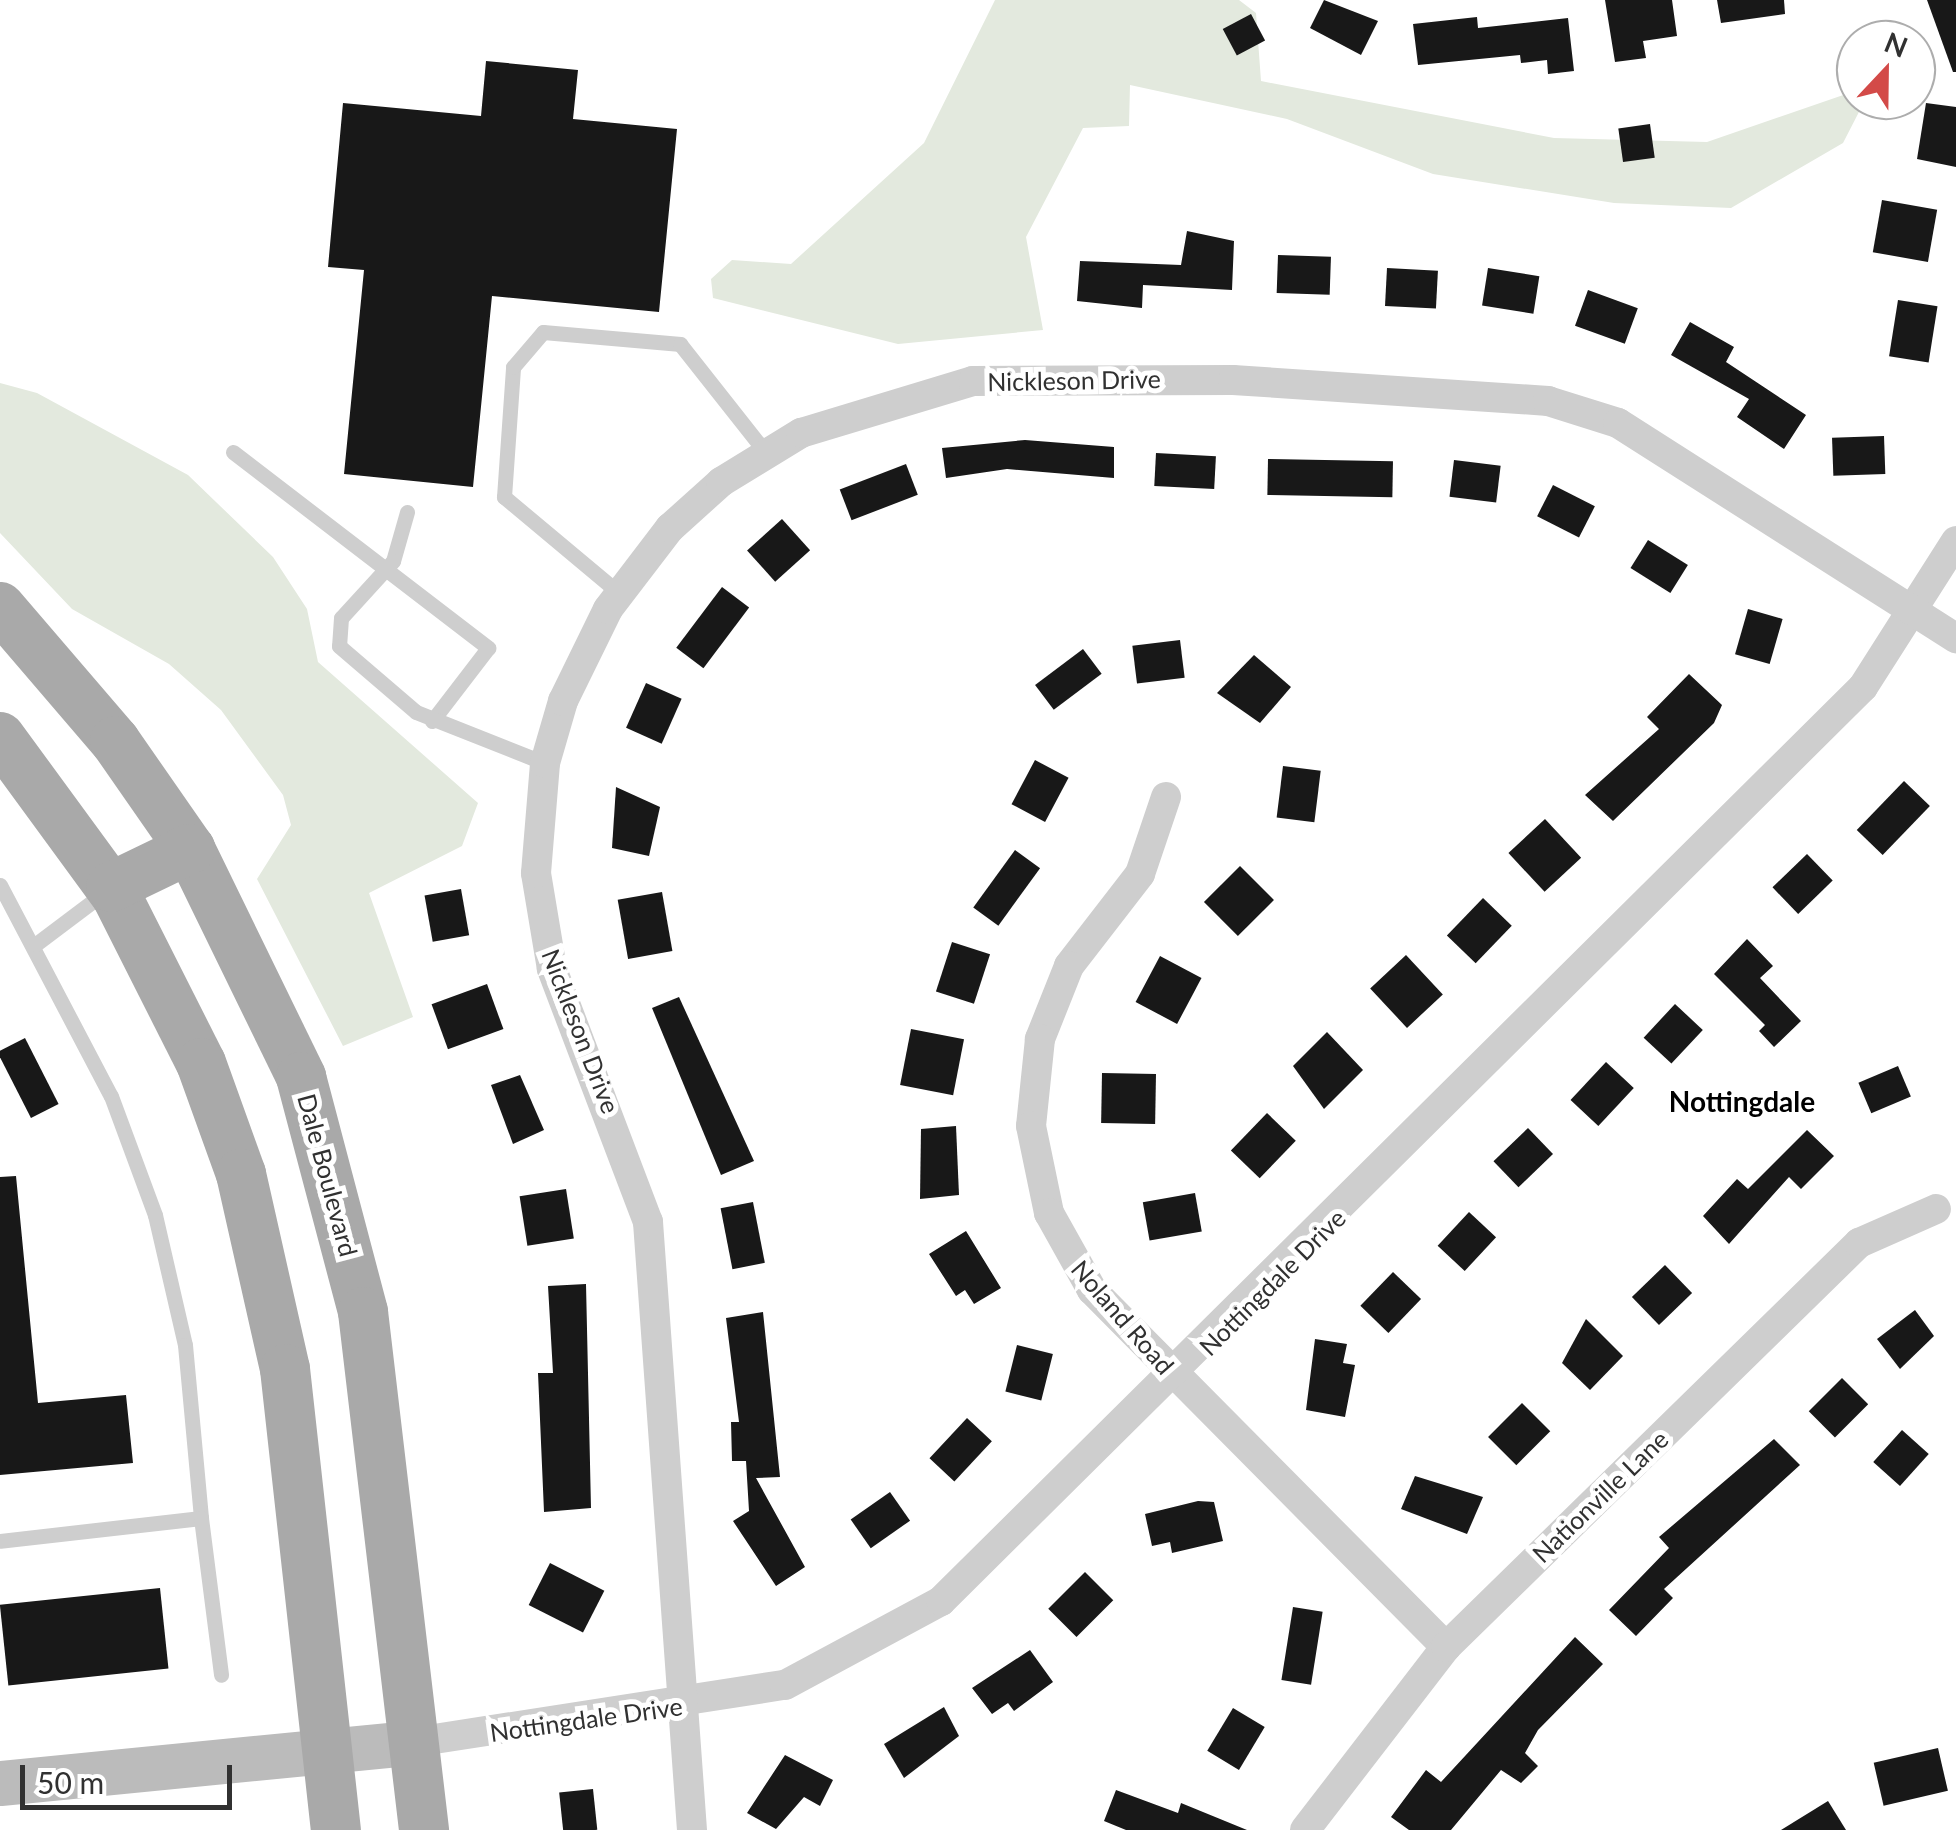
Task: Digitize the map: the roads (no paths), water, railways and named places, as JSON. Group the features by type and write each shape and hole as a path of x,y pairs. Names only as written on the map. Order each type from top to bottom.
{"main road":[{"name":"Dale Boulevard","path":"0,607 115,741 190,849 256,970 331,1169 363,1312 424,1830"},
{"path":"0,737 111,888 201,1063 262,1251 284,1369 336,1830"},
{"path":"111,888 190,849"}],"street":[{"name":"Nickleson Drive","path":"692,1830 654,1265 633,1170 542,927 536,837 545,764 580,659 619,593 670,528 766,452 926,389 1033,377 1548,402 1618,423 1956,638"},
{"name":"Nottingdale Drive","path":"414,1742 684,1706 784,1685 942,1601 1175,1378 1863,687 1918,611 1956,540"},
{"name":"Noland Road","path":"1166,797 1140,874 1050,1006 1031,1126 1040,1184 1068,1253 1175,1378 1446,1647"},
{"name":"Nationville Lane","path":"1305,1830 1446,1647 1860,1242 1936,1209"},
{"path":"0,1783 414,1742"}],"lane":[{"path":"619,593 504,497 513,367 543,332 680,344 766,452"},
{"path":"233,452 488,648 432,721"},
{"path":"406,512 385,567 341,618 339,646 432,721 545,764"},
{"path":"0,885 36,944 111,1096 154,1215 184,1345 221,1675"},
{"path":"36,944 111,888"},
{"path":"0,1541 201,1518"}],"district":[{"name":"Nottingdale","path":"1742,1101"}]}
